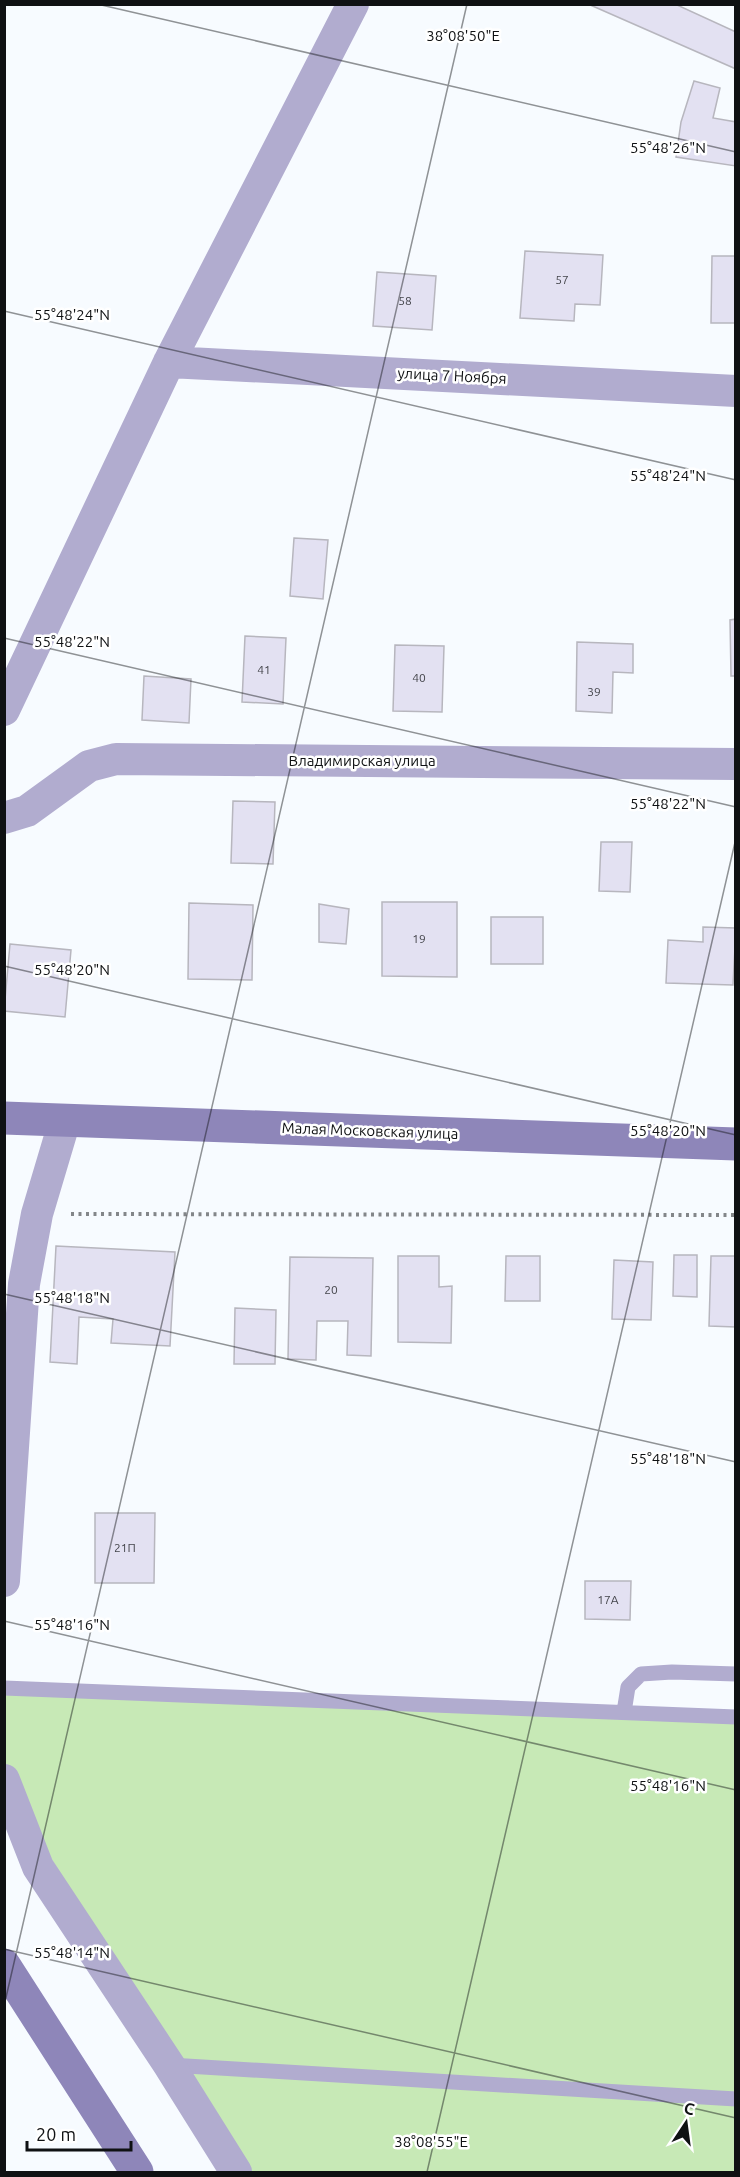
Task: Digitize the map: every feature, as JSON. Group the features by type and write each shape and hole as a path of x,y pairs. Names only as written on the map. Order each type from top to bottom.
{"main road":[{"name":"Малая Московская улица","path":"4,1118 735,1144"},
{"path":"4,1965 137,2172"}],"street":[{"path":"4,710 169,362 353,4"},
{"name":"улица 7 Ноября","path":"169,362 735,391"},
{"name":"Владимирская улица","path":"4,818 27,811 89,766 116,759 735,764"},
{"path":"4,1581 24,1284 37,1214 65,1120"},
{"path":"4,1780 38,1868 169,2065 236,2172"}],"lane":[{"path":"624,1712 628,1688 642,1674 672,1672 735,1674"},
{"path":"4,1688 735,1717"},
{"path":"169,2065 735,2099"}],"path":[{"path":"37,1214 735,1215"}],"green space":[{"path":"5,1688 735,1717 735,2172 236,2172 5,1780"}],"building":[{"path":"588,4 675,4 736,32 736,69"},
{"path":"694,81 720,88 713,118 736,122 736,166 676,157 681,122"},
{"path":"525,251 603,255 600,305 575,304 574,321 520,318"},
{"path":"712,256 736,256 736,323 711,323"},
{"path":"377,272 436,276 432,330 373,326"},
{"path":"294,538 328,540 323,599 290,596"},
{"path":"736,619 736,676 731,676 730,620"},
{"path":"245,636 286,638 283,704 242,702"},
{"path":"577,642 633,644 633,673 613,672 612,713 576,711"},
{"path":"395,645 444,646 442,712 393,711"},
{"path":"144,676 191,679 189,723 142,720"},
{"path":"233,801 275,802 273,864 231,863"},
{"path":"601,842 632,842 630,892 599,891"},
{"path":"382,902 457,902 457,977 382,976"},
{"path":"189,903 253,905 252,980 188,979"},
{"path":"319,904 349,909 346,944 319,942"},
{"path":"491,917 543,917 543,964 491,964"},
{"path":"703,927 736,928 733,985 666,983 668,940 703,942"},
{"path":"10,944 71,950 65,1017 4,1011"},
{"path":"56,1246 175,1252 170,1346 111,1343 113,1319 79,1317 77,1364 50,1362"},
{"path":"674,1255 697,1255 697,1297 673,1296"},
{"path":"398,1256 439,1256 439,1287 452,1286 451,1343 398,1342"},
{"path":"506,1256 540,1256 540,1301 505,1301"},
{"path":"711,1256 736,1256 736,1327 709,1326"},
{"path":"290,1257 373,1258 371,1356 347,1355 348,1321 317,1321 316,1360 288,1359"},
{"path":"614,1260 653,1262 651,1320 612,1319"},
{"path":"235,1308 276,1310 275,1364 234,1364"},
{"path":"95,1513 155,1513 154,1583 95,1583"},
{"path":"585,1581 631,1581 630,1620 585,1619"}]}
